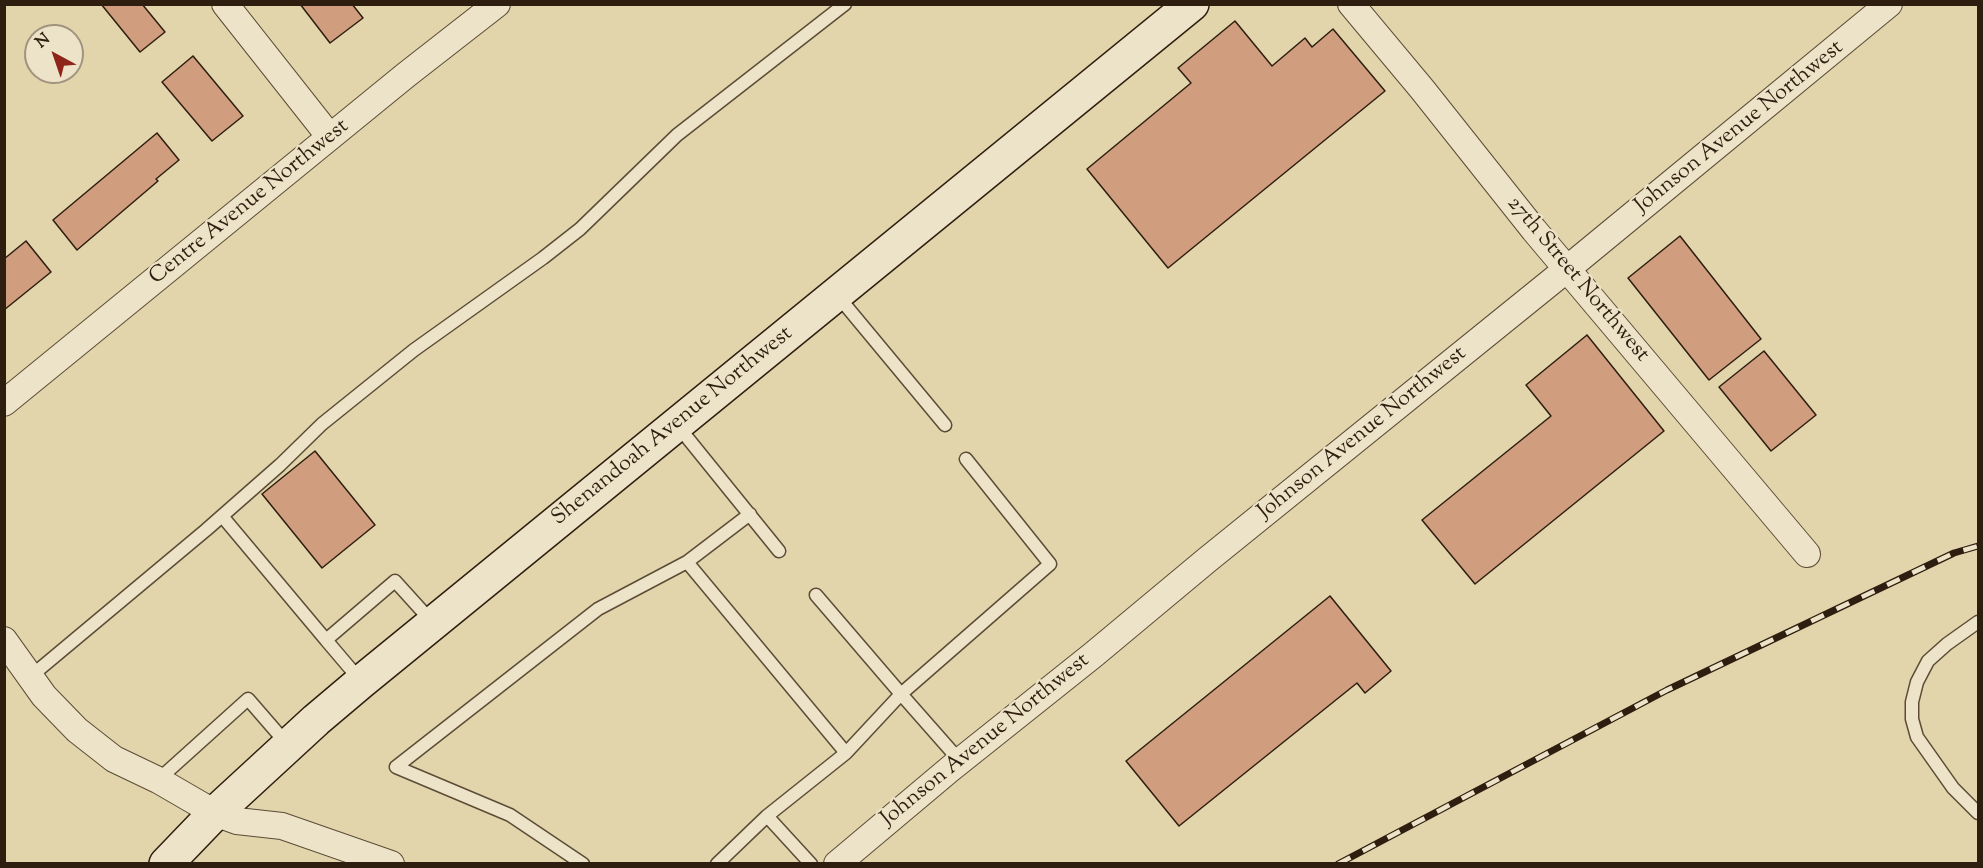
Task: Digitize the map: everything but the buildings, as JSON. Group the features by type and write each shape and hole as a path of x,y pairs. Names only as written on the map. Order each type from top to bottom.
{"main road":[{"name":"Shenandoah Avenue Northwest","path":"166,864 215,813 362,682 1192,4"}],"street":[{"path":"225,4 330,137"},
{"name":"Centre Avenue Northwest","path":"4,403 405,75 497,4"},
{"name":"27th Street Northwest","path":"1351,4 1567,269 1807,554"},
{"name":"Johnson Avenue Northwest","path":"837,864 960,761 1567,269 1889,4"},
{"path":"5,641 45,696 77,730 114,759 158,780 215,813 237,821 282,826 391,864"}],"lane":[{"path":"30,677 222,516 322,424 414,350 580,229 677,135 845,4"},
{"path":"836,294 945,425"},
{"path":"676,424 779,551"},
{"path":"717,864 767,816 846,753 901,694 1050,564 966,459"},
{"path":"583,864 510,816 396,767 598,609 687,561 750,514"},
{"path":"222,516 362,682"},
{"path":"687,561 846,753"},
{"path":"326,639 395,581 433,623"},
{"path":"816,595 960,761"},
{"path":"1978,622 1947,644 1929,661 1917,682 1912,702 1912,719 1917,737 1953,788 1978,813"},
{"path":"158,780 248,699 288,746"},
{"path":"767,816 811,864"}],"railway":[{"path":"1338,864 1667,690 1954,553 1978,546"}]}
